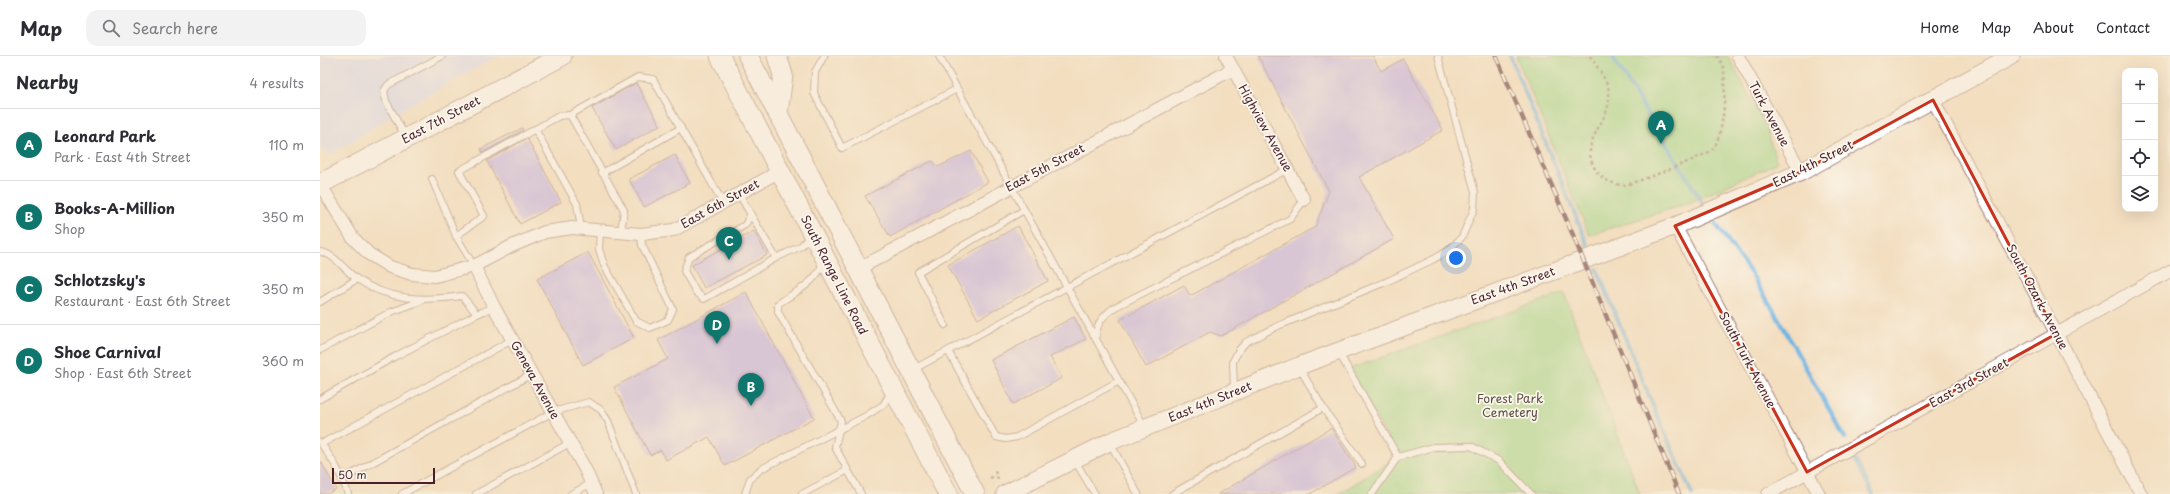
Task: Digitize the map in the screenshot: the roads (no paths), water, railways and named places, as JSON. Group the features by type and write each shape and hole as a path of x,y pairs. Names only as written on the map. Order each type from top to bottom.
{"main road":[{"name":"East 7th Street","path":"320,184 407,138 539,64 562,56"},
{"name":"South Range Line Road","path":"720,56 826,259 892,390 948,494"},
{"name":"South Range Line Road","path":"748,56 975,494"},
{"path":"777,56 782,75 778,114"}],"street":[{"name":"Highview Avenue","path":"1226,56 1304,200"},
{"name":"Turk Avenue","path":"1738,56 1801,172"},
{"name":"East 4th Street","path":"1002,487 1074,459 1110,442 1299,366 1676,226 1801,172 2011,56"},
{"name":"East 5th Street","path":"858,269 1011,186 1233,69"},
{"name":"South Ozark Avenue","path":"1933,100 2141,494"},
{"name":"East 6th Street","path":"474,266 512,246 544,232 581,228 641,234 674,230 780,171"},
{"path":"320,184 353,238 369,254 390,267 412,274 435,276 474,266"},
{"name":"South Turk Avenue","path":"1676,226 1819,494"},
{"name":"Geneva Avenue","path":"474,266 494,307 594,489"},
{"name":"East 3rd Street","path":"1768,494 2170,271"}],"lane":[{"path":"407,138 386,101 384,91 388,85 442,56"},
{"path":"824,56 815,72 814,93 842,148 957,89"},
{"path":"939,56 1145,428"},
{"path":"1234,392 1234,361 1239,350 1246,342 1278,326 1415,269 1448,250 1462,237 1474,209 1475,192 1438,56"},
{"path":"456,236 484,216 459,171 559,116 570,115 638,77 653,79 722,203"},
{"path":"570,115 624,210 621,232"},
{"path":"602,172 681,128"},
{"path":"535,129 577,204 581,228"},
{"path":"911,371 1288,170"},
{"name":"Geneva Avenue","path":"432,179 456,236 474,266"},
{"path":"738,194 776,258"},
{"path":"1096,339 1096,327 1105,314 1115,307 1290,219 1304,200"},
{"path":"944,325 918,272 1024,210"},
{"path":"750,216 745,226 689,257 684,271 696,292 704,299 800,246 812,234"},
{"path":"600,229 599,249 604,265 636,321 650,328 668,320 673,309 642,245 641,234"},
{"path":"320,252 327,253 357,279 378,290 400,297 423,300 462,296 477,314"},
{"path":"826,259 818,276 810,284 778,304 778,312 841,421 835,447 861,494"},
{"path":"320,302 357,279"},
{"path":"320,350 391,312 423,300"},
{"path":"320,399 477,314 494,307"},
{"path":"348,494 343,479 321,443 512,340"},
{"path":"948,351 996,437 1006,439 1017,437 1119,381"},
{"path":"1339,351 1398,457"},
{"path":"1299,366 1323,408 1362,464"},
{"path":"343,479 532,374"},
{"path":"745,494 750,478 761,469 839,430 883,405 892,390"},
{"path":"402,494 553,412 589,402 601,410 608,420 636,494"},
{"path":"1172,494 1323,408"},
{"path":"1110,442 1138,494"},
{"path":"476,494 570,443"},
{"path":"1372,494 1398,457 1434,447 1471,446 1499,461 1531,494"},
{"path":"1074,459 1095,494"},
{"path":"802,494 848,470"},
{"path":"571,494 594,489"}],"waterway":[{"path":"1510,56 1588,246"},
{"path":"1612,56 1702,202"},
{"path":"1715,223 1752,275 1777,316 1845,438"},
{"path":"1597,269 1656,413 1692,494"},
{"path":"1855,459 1873,494"}],"railway":[{"path":"1496,56 1573,235 1679,494"}],"place":[{"name":"Leonard Park","path":"1661,144"},
{"name":"Schlotzsky's","path":"729,260"},
{"name":"Shoe Carnival","path":"717,344"},
{"name":"Books-A-Million","path":"751,406"}],"park label":[{"name":"Forest Park Cemetery","path":"1510,406"}]}
